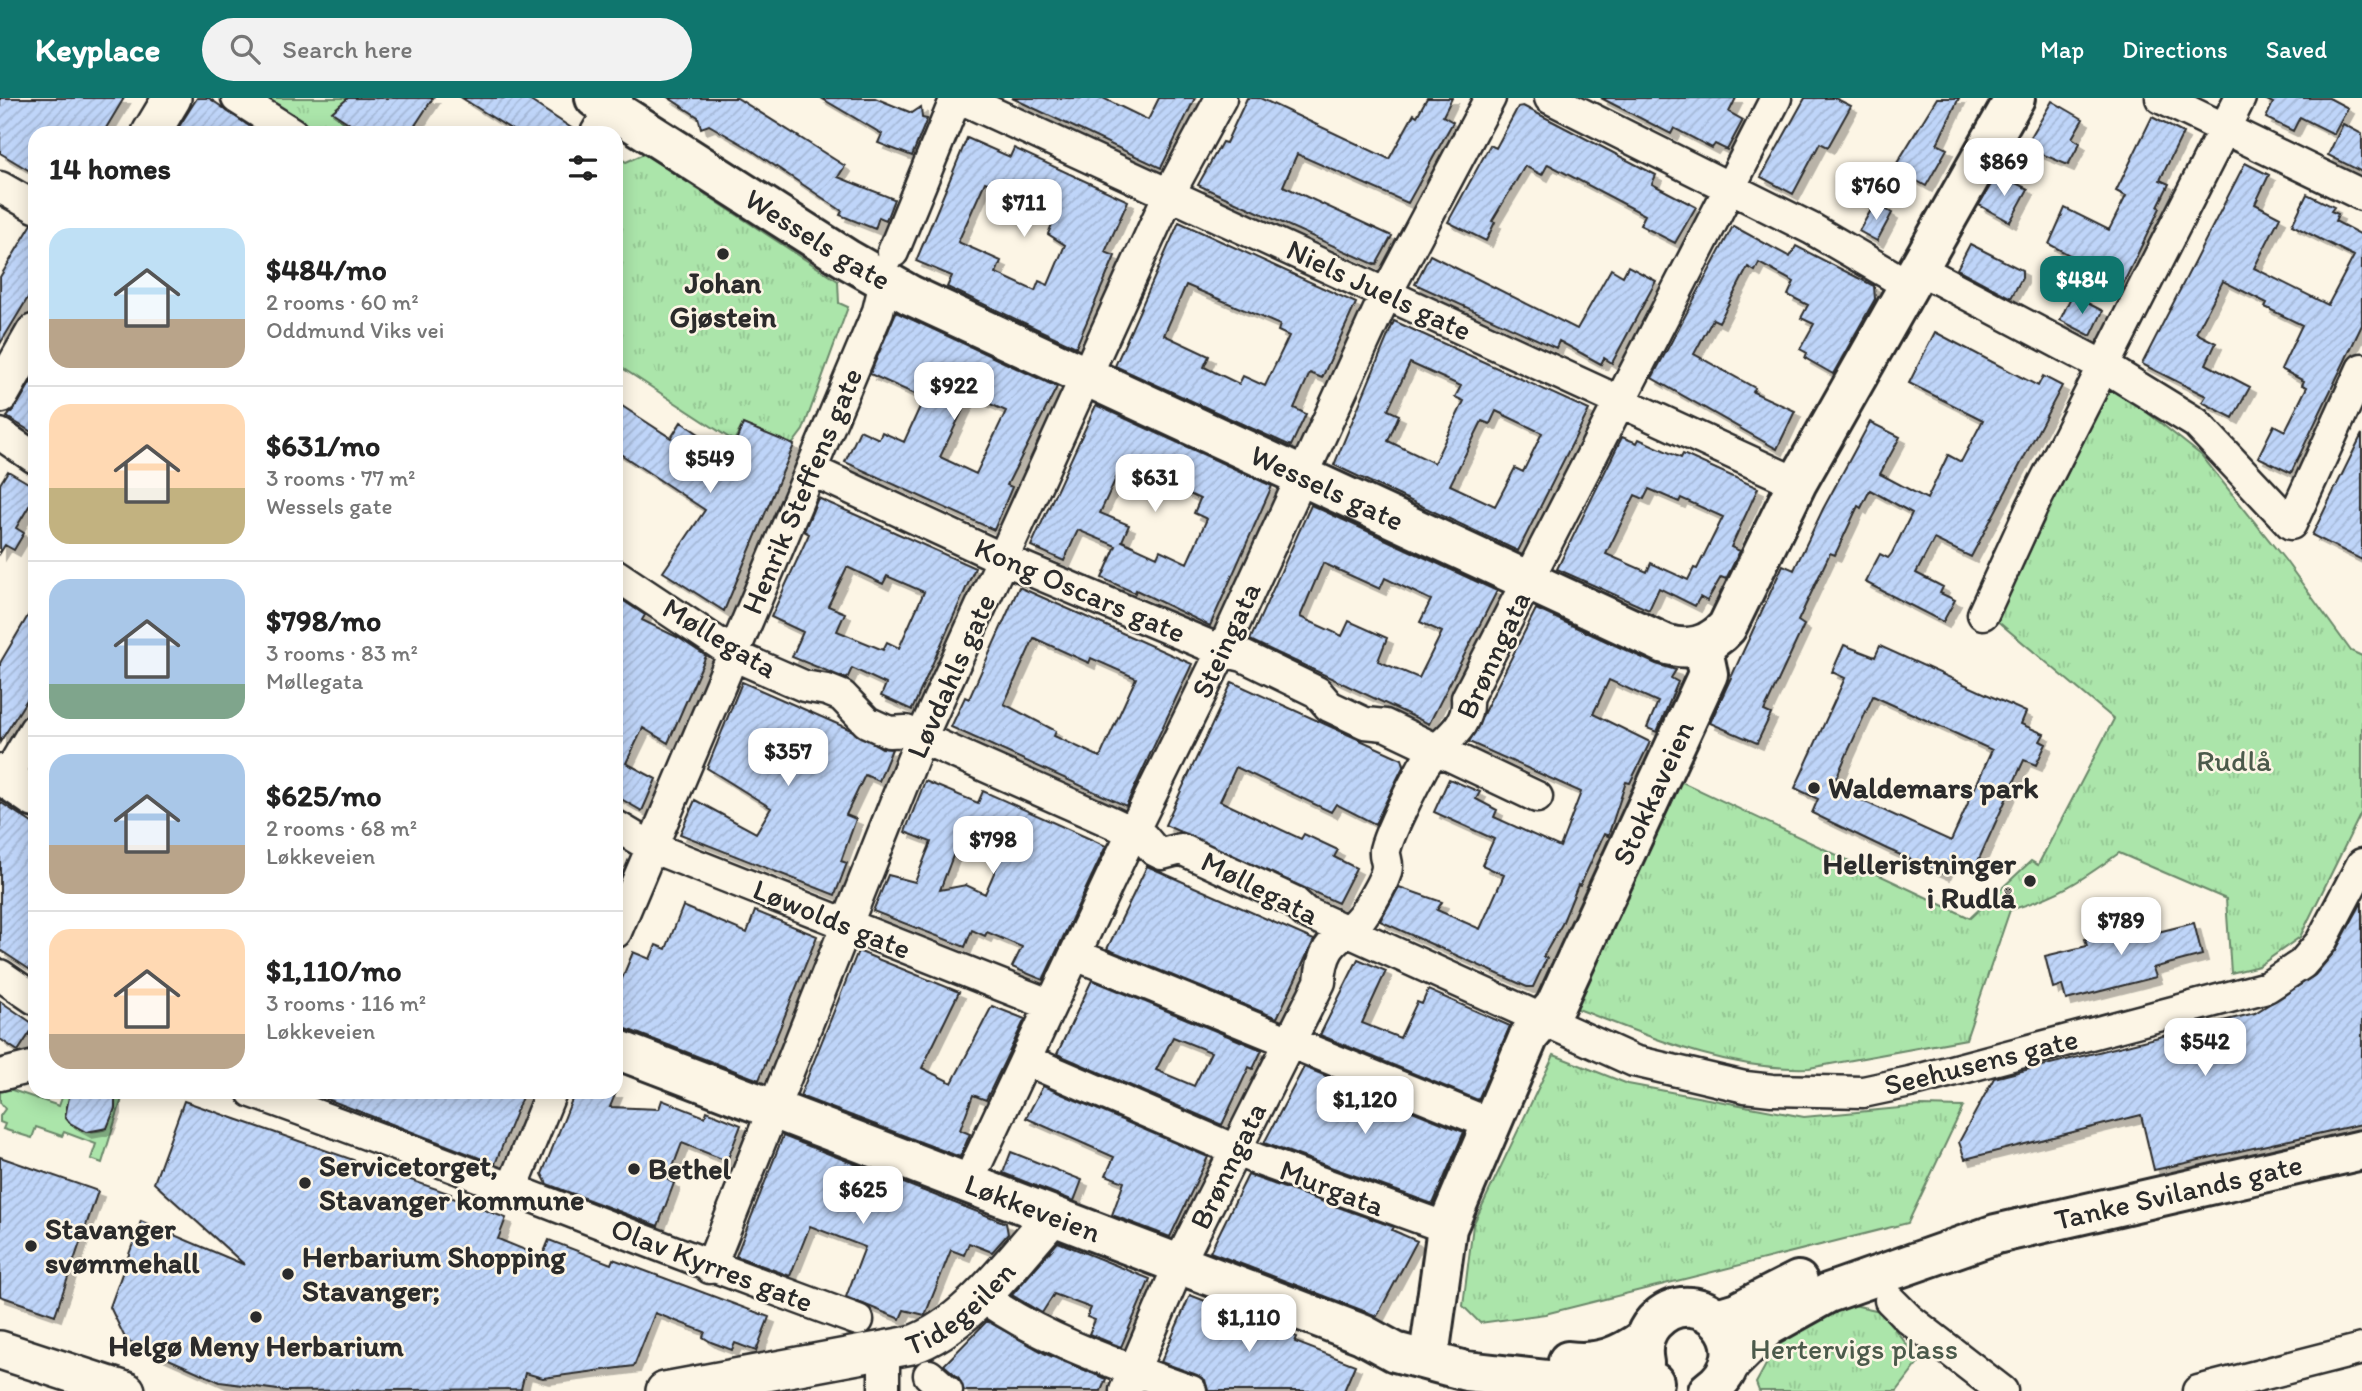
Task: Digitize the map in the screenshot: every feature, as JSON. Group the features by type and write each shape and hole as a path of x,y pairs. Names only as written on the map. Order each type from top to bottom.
{"main road":[{"path":"1702,645 1727,627 1797,483 2015,98"},
{"name":"Wessels gate","path":"605,109 1086,377 1302,474 1665,644 1683,648 1702,645"},
{"name":"Stokkaveien","path":"1431,1342 1447,1228 1527,1041 1555,1006 1687,723 1707,674 1702,645"},
{"name":"Løkkeveien","path":"623,1052 1370,1337 1395,1352 1466,1371 1584,1384 1660,1386"},
{"name":"Tanke Svilands gate","path":"1725,1378 1767,1327 1828,1293 1997,1234 2362,1150"},
{"name":"Tanke Svilands gate","path":"1717,1318 1737,1312 1819,1273 1927,1241 1997,1234"},
{"name":"Løkkeveien","path":"1370,1337 1403,1337 1580,1363 1604,1361 1623,1353 1644,1339 1650,1327 1671,1310 1695,1308 1717,1318"},
{"path":"1717,1318 1728,1331 1732,1346 1725,1378"},
{"path":"1644,1339 1646,1369 1660,1386"}],"street":[{"path":"154,126 172,98"},
{"path":"237,98 281,126"},
{"name":"Niels Juels gate","path":"958,98 1797,483"},
{"name":"Henrik Steffens gate","path":"623,915 883,298 889,267 958,98"},
{"name":"Løvdahls gate","path":"710,1268 921,738 1170,194 1221,98"},
{"name":"Steingata","path":"967,1184 1121,856 1135,833 1222,651 1386,294 1490,98"},
{"path":"1550,98 1812,229 1914,278 2035,331 2105,367 2196,423 2218,443 2291,524 2362,369"},
{"name":"Brønngata","path":"1129,1381 1180,1264 1320,982 1321,961 1328,947 1366,912 1387,868 1384,852 1425,764 1454,737 1468,709 1467,698 1776,98"},
{"path":"2161,98 2362,195"},
{"path":"1983,614 2032,507 2240,98"},
{"path":"0,187 28,203"},
{"path":"0,394 28,345"},
{"path":"0,434 28,453"},
{"name":"Kong Oscars gate","path":"811,470 1003,559 1222,651 1243,656 1317,692 1329,706 1365,723 1385,725 1537,797"},
{"name":"Møllegata","path":"623,580 733,652 804,686 842,696 867,722 889,732 906,731 1135,833 1162,854 1181,849 1293,901 1305,912 1541,1021"},
{"path":"14,783 28,747"},
{"name":"Løwolds gate","path":"623,830 651,847 1051,1005"},
{"name":"Seehusens gate","path":"1541,1021 1559,1026 1634,1061 1745,1087 1815,1093 1875,1090 2267,987 2302,964 2321,942 2362,864"},
{"path":"1076,955 1291,1040 1491,1124"},
{"path":"0,975 28,994"},
{"name":"Murgata","path":"1026,1060 1236,1149 1447,1228"},
{"path":"0,1075 28,1068"},
{"name":"Olav Kyrres gate","path":"294,1099 319,1103 512,1188 710,1268 858,1320"},
{"path":"512,1188 548,1099"},
{"name":"Tidegeilen","path":"884,1391 884,1349 932,1337 950,1325 1052,1217"},
{"path":"980,1295 1009,1316 1129,1381 1191,1391"},
{"path":"1890,1300 1909,1319 2002,1391"},
{"path":"665,1391 884,1349"},
{"path":"2197,1391 2362,1349"},
{"path":"0,1350 126,1391"}],"green space":[{"path":"260,98 348,98 334,115 349,126 302,126"},
{"path":"644,154 838,281 839,303 848,307 803,430 791,446 743,424 734,441 623,369 623,160 626,162"},
{"name":"Rudlå","path":"2111,384 2201,455 2285,560 2351,651 2362,656 2362,811 2300,937 2259,966 2231,973 2226,899 2119,853 2068,887 2010,910 1966,1039 1809,1068 1777,1067 1715,1057 1684,1048 1565,1004 1678,780 1970,918 2031,861 2038,865 2114,719 1996,620"},
{"path":"1554,1055 1628,1084 1804,1117 1921,1106 1963,1107 1908,1223 1545,1314 1480,1323 1463,1306 1473,1225"},
{"path":"0,1088 28,1095 28,1099 38,1099 59,1106 62,1099 69,1099 65,1117 77,1128 92,1131 103,1130 95,1126 113,1113 113,1099 122,1099 102,1163 91,1159 96,1144 64,1132 62,1136 36,1127 32,1138 3,1129 5,1124 0,1122 0,1116 5,1109 0,1102"},
{"name":"Hertervigs plass","path":"1849,1304 1880,1311 1920,1361 1897,1391 1759,1391 1756,1383 1780,1339"}],"building":[{"path":"0,98 124,98 107,126 28,126 28,170 0,153"},
{"path":"197,98 209,98 249,126 179,126"},
{"path":"348,98 433,98 415,126 353,126 332,112"},
{"path":"462,98 526,98 568,126 506,126"},
{"path":"669,98 737,98 845,166 838,177 894,199 886,220 879,217 875,229 840,215 842,211 747,147 709,125 701,128 698,117"},
{"path":"821,98 875,98 912,113 921,107 922,118 927,119 912,156 878,143 882,134"},
{"path":"1012,98 1103,98 1148,120 1159,98 1195,98 1161,168"},
{"path":"1247,98 1260,98 1389,159 1414,114 1417,116 1427,98 1452,98 1443,116 1453,122 1408,203 1297,154 1283,186 1392,236 1376,265 1198,185 1222,142 1226,143"},
{"path":"1601,98 1736,98 1729,112 1743,120 1727,150 1715,144 1712,148 1674,128 1671,134"},
{"path":"1805,98 1835,98 1851,106 1828,147 1820,143 1793,194 1761,177"},
{"path":"1937,98 1959,98 1937,144 1947,149 1926,186 1894,168"},
{"path":"2263,98 2329,98 2348,108 2334,134 2300,117 2293,131 2266,118 2273,103"},
{"path":"2052,101 2083,119 2072,138 2080,143 2068,165 2025,147"},
{"path":"1523,106 1656,175 1652,184 1696,207 1675,243 1640,225 1645,215 1548,164 1542,175 1525,166 1492,221 1495,222 1486,241 1448,222 1490,145 1496,148 1518,107"},
{"path":"2152,117 2183,133 2160,180 2169,184 2158,206 2160,208 2123,284 2049,244 2065,208 2109,230 2126,196 2116,191"},
{"path":"2343,124 2362,134 2362,172 2328,155"},
{"path":"967,138 1010,157 1014,148 1128,201 1105,252 1115,256 1076,347 947,287 952,276 916,261","holes":["985,182 1043,207 1041,211 1055,217 1048,234 1065,245 1048,285 1039,281 1035,291 996,273 1001,261 958,242"]},
{"path":"2245,163 2269,175 2255,204 2280,217 2254,268 2328,305 2354,256 2292,225 2307,194 2334,207 2331,211 2338,214 2335,221 2362,235 2362,325 2291,473 2258,457 2274,425 2285,431 2307,387 2302,385 2304,381 2281,369 2302,325 2265,307 2267,303 2223,281 2196,333 2216,343 2206,364 2250,387 2233,418 2202,402 2206,396 2142,364"},
{"path":"1997,174 2028,189 2010,222 1979,205"},
{"path":"1875,203 1892,213 1877,241 1859,231"},
{"path":"1179,222 1356,303 1322,378 1310,373 1294,408 1306,414 1291,446 1115,366","holes":["1186,285 1280,325 1278,331 1289,336 1265,386 1243,376 1239,384 1204,367 1209,356 1164,335"]},
{"path":"1733,226 1790,257 1796,246 1874,286 1875,299 1833,374 1805,358 1807,353 1800,349 1814,324 1801,318 1808,305 1788,295 1794,282 1759,263 1755,271 1748,267 1719,322 1713,319 1694,354 1755,388 1753,392 1795,411 1777,449 1652,378"},
{"path":"28,231 28,298 0,344 0,277"},
{"path":"1970,244 2022,270 2022,278 2011,298 1957,269"},
{"path":"1430,255 1577,329 1611,269 1623,276 1628,266 1656,281 1612,363 1604,358 1601,364 1559,341 1556,348 1415,284"},
{"path":"2072,295 2103,311 2091,336 2060,320"},
{"path":"896,312 1057,387 1007,485 1012,487 994,530 845,462 860,430 879,439 882,432 904,442 924,398 870,374","holes":["970,395 1006,411 976,474 940,457"]},
{"path":"1394,321 1589,410 1518,551 1334,465","holes":["1410,363 1461,386 1455,397 1464,401 1434,463 1388,441 1399,415 1388,410","1496,411 1542,433 1523,472 1515,468 1495,506 1450,485 1482,421 1490,424"]},
{"path":"1935,332 2038,386 2043,376 2062,386 1971,557 1934,539 1916,573 1943,587 1940,593 1955,600 1943,622 1865,582 1880,554 1888,558 1892,553 1912,513 1870,490 1861,508 1858,506 1835,555 1830,553 1798,621 1804,625 1764,711 1771,714 1757,743 1710,723 1783,565 1794,570 1870,422 1900,437 1880,474 1927,499 1948,455 1961,462 1983,420 1909,383"},
{"path":"28,387 28,430 7,417"},
{"path":"1096,405 1272,486 1210,626 1136,590 1135,593 1102,578 1116,546 1078,530 1064,561 1031,546","holes":["1121,467 1152,481 1154,477 1200,499 1194,513 1207,519 1187,563 1160,550 1157,557 1122,541 1129,525 1100,513"]},
{"path":"623,407 671,438 681,422 730,455 743,424 794,445 724,611 663,572 705,510 623,456"},
{"path":"2362,434 2362,560 2312,535"},
{"path":"1622,437 1637,443 1639,439 1681,458 1683,454 1758,488 1731,547 1740,551 1726,579 1721,577 1707,601 1700,597 1695,606 1659,588 1649,610 1557,569","holes":["1649,489 1679,502 1681,498 1723,517 1697,569 1694,568 1688,580 1651,563 1647,572 1606,554 1635,495 1644,499"]},
{"path":"8,471 28,483 28,508 16,528 24,533 14,550 5,545 0,553 0,484"},
{"path":"818,498 975,568 912,710 881,696 886,684 852,668 847,679 792,657 803,632 771,617 809,534 804,531","holes":["847,567 883,584 887,576 924,592 899,648 887,642 883,650 837,631 845,613 828,606"]},
{"path":"1311,505 1497,591 1429,724 1250,640","holes":["1323,563 1380,589 1385,578 1431,600 1420,622 1442,632 1419,678 1378,661 1387,638 1349,621 1342,636 1300,617"]},
{"path":"1019,587 1192,664 1126,806 951,727 965,697 969,699","holes":["1034,638 1089,663 1091,658 1136,678 1100,757 1054,736 1056,731 1004,704"]},
{"path":"623,601 645,615 642,620 679,638 706,656 668,743 643,728 626,763 656,779 642,811 623,800"},
{"path":"1536,609 1656,664 1676,670 1671,678 1678,682 1657,732 1647,728 1658,702 1609,680 1593,714 1650,742 1630,783 1626,782 1608,836 1604,834 1580,886 1578,885 1562,924 1543,957 1547,958 1533,987 1527,987 1380,921 1399,887 1442,902 1437,910 1480,929 1504,875 1482,865 1494,839 1434,812 1449,779 1480,792 1476,799 1497,810 1494,817 1560,847 1581,792 1469,742"},
{"path":"28,616 28,698 0,742 0,663"},
{"path":"1844,645 1875,657 1880,646 2026,712 2021,724 2044,734 2040,741 2046,744 2036,765 2024,760 1974,870 1951,859 1944,874 1812,813 1818,799 1795,788 1845,678 1832,672","holes":["1873,696 1992,750 1951,841 1832,787"]},
{"path":"742,682 851,730 882,748 892,749 879,781 865,775 846,815 856,819 841,861 847,863 835,895 680,834 695,800 756,833 771,808 707,768"},
{"path":"1232,682 1402,759 1404,765 1375,824 1336,804 1331,812 1236,767 1220,801 1301,839 1304,834 1338,850 1334,857 1356,868 1338,903 1165,825"},
{"path":"925,781 978,803 983,791 1106,846 1043,980 1012,967 1022,947 987,932 985,936 972,930 965,947 873,911 888,875 915,882 931,842 905,832","holes":["964,827 1006,845 985,894 966,885 940,890"]},
{"path":"0,802 28,820 28,968 0,950"},
{"path":"1147,866 1314,940 1277,1018 1107,949"},
{"path":"2362,902 2362,1124 2154,1170 2141,1115 1965,1159 1959,1142 1994,1078 2255,1013 2315,975 2336,950"},
{"path":"2143,905 2149,929 2153,929 2154,933 2194,923 2202,955 2153,968 2156,977 2066,1000 2062,985 2053,988 2045,956 2087,946 2085,939 2128,929 2124,910"},
{"path":"683,906 747,933 755,911 817,936 759,1080 623,1028 623,976 633,952 650,959 656,945 666,949"},
{"path":"858,951 959,992 922,1068 952,1083 992,1006 1025,1019 986,1100 973,1095 960,1130 970,1134 960,1157 800,1096"},
{"path":"1358,959 1386,971 1362,1023 1400,1038 1417,1002 1422,1004 1428,990 1510,1026 1478,1100 1320,1035"},
{"path":"1092,980 1262,1050 1253,1069 1249,1067 1222,1125 1057,1054","holes":["1173,1037 1211,1052 1194,1086 1156,1070"]},
{"path":"0,1001 28,1020 28,1036 18,1051 0,1039"},
{"path":"1304,1067 1464,1132 1433,1204 1264,1143"},
{"path":"1043,1086 1208,1157 1170,1237 1112,1215 1124,1182 1106,1175 1114,1157 1026,1118"},
{"path":"69,1099 115,1099 115,1108 107,1128 86,1132 65,1117"},
{"path":"327,1099 521,1099 495,1164"},
{"path":"572,1099 613,1099 610,1107 659,1109 662,1100 705,1117 707,1111 741,1125 727,1161 682,1143 668,1180 674,1183 658,1226 547,1184 542,1174"},
{"name":"Herbarium Shopping Stavanger;","path":"184,1101 451,1194 450,1197 506,1218 498,1239 542,1257 549,1240 611,1264 613,1259 769,1317 756,1351 735,1343 732,1350 703,1337 705,1332 655,1313 634,1366 543,1378 525,1373 521,1389 285,1391 220,1382 126,1340 110,1307 141,1221 245,1265 154,1183"},
{"path":"783,1136 1006,1223 1008,1234 992,1252 969,1243 964,1255 951,1250 925,1315 904,1310 900,1319 846,1297 865,1247 810,1226 790,1276 736,1256"},
{"path":"1011,1152 1082,1180 1074,1201 1003,1173"},
{"path":"0,1157 98,1191 55,1315 0,1296"},
{"path":"1248,1175 1394,1227 1392,1230 1417,1241 1377,1316 1210,1252"},
{"path":"1058,1242 1150,1279 1121,1347 1089,1334 1095,1320 1087,1317 1091,1308 1054,1294 1042,1313 1012,1295"},
{"path":"1190,1295 1297,1337 1295,1342 1355,1365 1344,1391 1208,1391 1205,1380 1197,1375 1161,1362"},
{"path":"987,1321 1046,1354 1106,1379 1101,1391 964,1391 959,1378 944,1365"}],"place":[{"name":"Johan Gjøstein","path":"723,254"},
{"name":"Waldemars park","path":"1814,788"},
{"name":"Helleristninger i Rudlå","path":"2030,881"},
{"name":"Bethel","path":"634,1169"},
{"name":"Servicetorget, Stavanger kommune","path":"305,1183"},
{"name":"Stavanger svømmehall","path":"31,1246"},
{"name":"Herbarium Shopping Stavanger;","path":"288,1274"},
{"name":"Helgø Meny Herbarium","path":"256,1317"}]}
